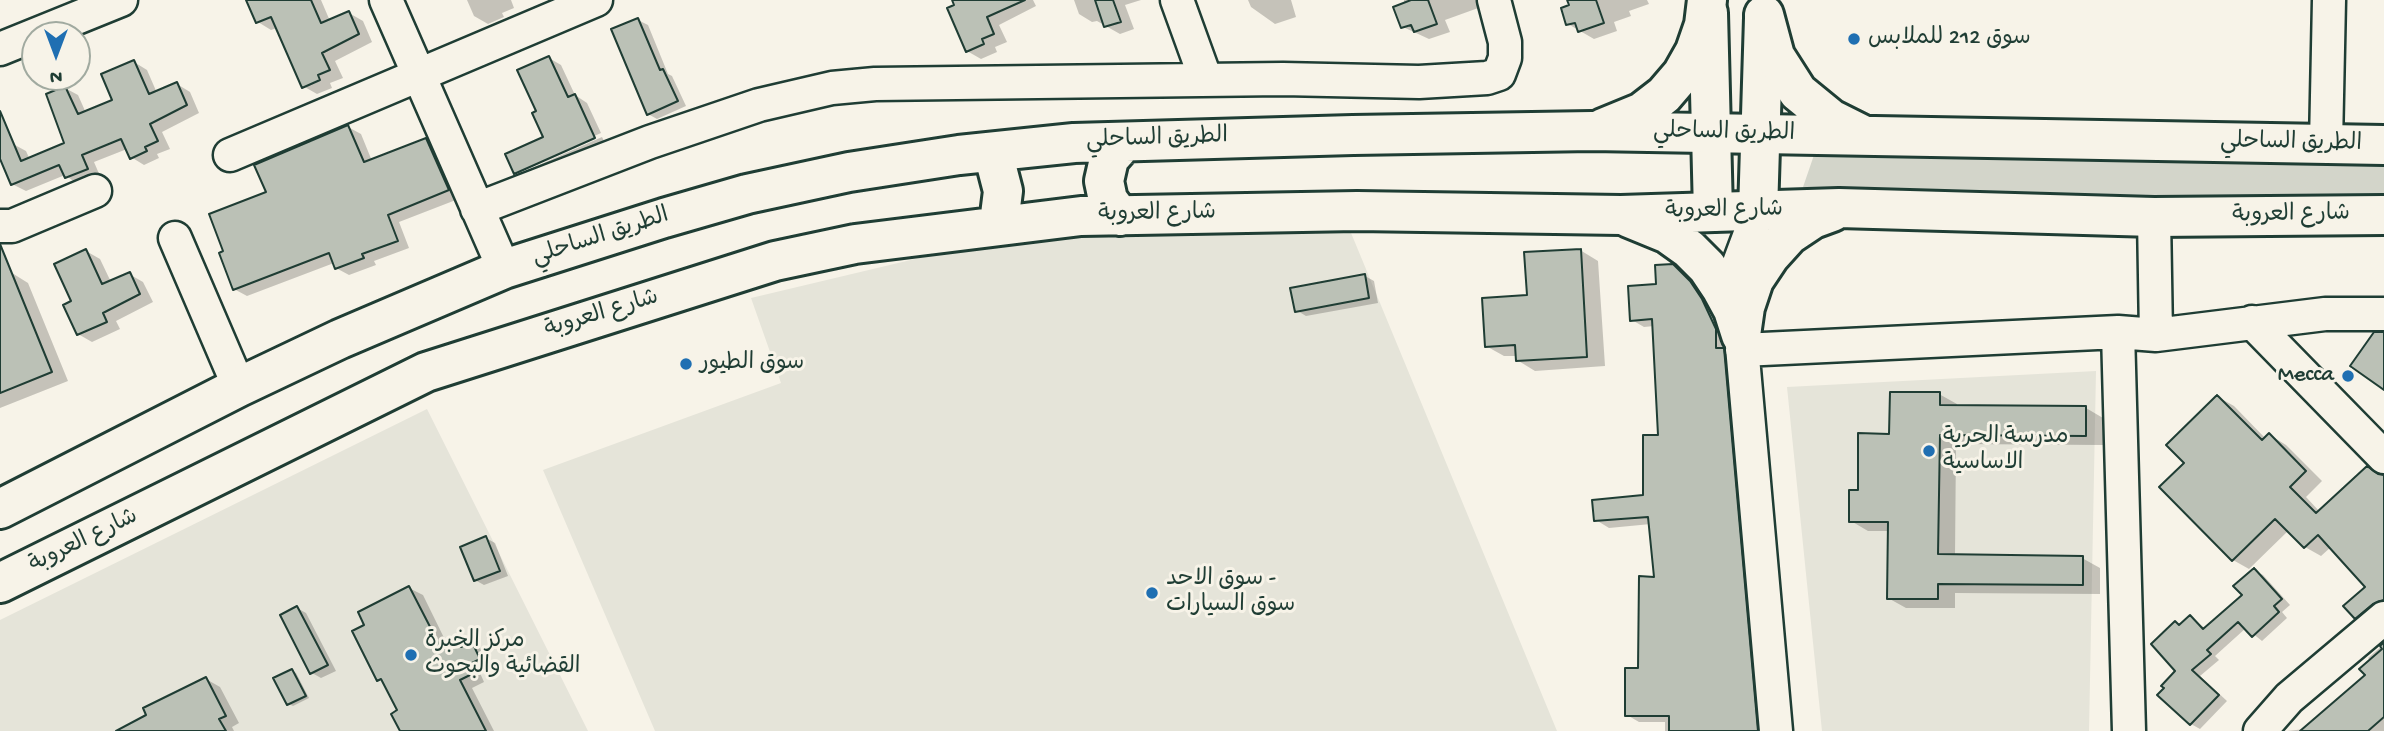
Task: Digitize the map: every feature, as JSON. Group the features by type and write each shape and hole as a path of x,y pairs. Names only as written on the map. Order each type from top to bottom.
{"main road":[{"path":"1592,131 1618,124 1642,112 1664,95 1682,74 1700,38 1707,0"},
{"path":"1707,0 1713,212"},
{"path":"1758,212 1764,7"},
{"path":"1764,7 1768,36 1775,56 1798,92 1831,119 1870,137"},
{"name":"الطريق الساحلي","path":"0,509 239,387 340,339 504,269 747,194 849,172 1074,143 1353,135 1592,131 2384,145"},
{"path":"1119,216 1108,200 1104,181 1109,159 1124,142"},
{"path":"988,152 996,164 1003,191 1000,215 995,226"},
{"path":"1741,343 1745,307 1755,280 1770,256 1789,235 1813,219 1839,208"},
{"name":"شارع العروبة","path":"0,583 426,372 775,261 855,244 1081,216 1357,211 1621,215 1839,208 2154,217 2384,215"},
{"path":"1621,215 1668,234 1689,249 1707,267 1733,310 1741,343"}],"street":[{"path":"1,46 121,0"},
{"path":"386,0 504,269"},
{"path":"230,155 596,0"},
{"path":"1177,0 1206,80"},
{"path":"477,209 710,121 759,105 832,88 875,84 1283,79 1419,82 1487,78 1499,74 1505,58 1505,42 1494,0"},
{"path":"2326,144 2329,0"},
{"path":"0,226 12,226 95,191"},
{"path":"1713,212 1739,263"},
{"path":"1758,212 1739,263 1741,343 1776,731"},
{"path":"2154,217 2156,335"},
{"path":"175,238 239,387"},
{"path":"1741,343 2118,332 2156,335 2325,314 2384,314"},
{"path":"2252,322 2384,457"},
{"path":"2118,332 2129,731"},
{"path":"2260,731 2289,698 2384,618"}],"shaded area":[{"path":"1814,155 2384,160 2384,199 2174,199 1803,187"},
{"path":"1349,228 1557,731 655,731 543,470 781,383 751,298 936,254 1112,232"},
{"path":"2096,371 2089,731 1822,731 1787,387"},
{"path":"427,409 588,731 0,731 0,620"}],"building":[{"path":"246,0 311,0 321,23 349,11 359,34 322,53 330,70 318,75 320,80 302,88 271,17 256,23"},
{"path":"952,0 1025,0 987,17 994,34 982,39 984,44 966,52 947,8 954,5"},
{"path":"1095,0 1113,0 1121,22 1104,27"},
{"path":"1411,0 1428,0 1437,24 1414,32 1411,25 1401,28 1393,7"},
{"path":"1567,0 1596,0 1604,23 1578,32 1575,23 1566,25 1561,8 1569,5"},
{"path":"638,18 660,70 663,69 678,101 647,115 611,29"},
{"path":"549,56 568,97 575,94 595,138 514,174 505,154 543,137 532,113 536,111 517,70"},
{"path":"134,60 149,94 177,82 187,105 150,124 158,141 145,147 147,151 130,159 121,139 82,155 88,169 65,178 59,165 11,185 0,159 0,111 21,161 64,143 46,94 67,91 78,114 112,100 101,74"},
{"path":"348,125 364,162 426,138 449,190 388,215 398,241 362,254 364,258 335,269 329,253 233,290 219,253 223,251 209,214 266,192 254,165"},
{"path":"0,244 52,372 0,393"},
{"path":"86,249 102,284 130,272 140,294 103,313 107,322 77,335 63,305 71,301 54,264"},
{"path":"1581,249 1587,357 1516,361 1515,345 1485,347 1482,298 1527,295 1524,252"},
{"path":"1673,264 1690,281 1702,299 1716,329 1716,348 1724,348 1758,731 1669,731 1669,716 1625,716 1625,668 1638,668 1639,576 1654,577 1648,517 1594,521 1592,500 1643,495 1643,435 1658,435 1652,319 1630,321 1628,286 1656,284 1655,265"},
{"path":"1365,274 1369,298 1295,312 1290,288"},
{"path":"2374,332 2384,332 2384,390 2350,366"},
{"path":"1890,392 1940,392 1940,405 2086,406 2086,436 1940,435 1938,554 2083,556 2083,585 1938,584 1938,599 1887,599 1888,522 1849,522 1849,490 1858,490 1858,433 1889,434"},
{"path":"2217,395 2262,440 2269,433 2306,471 2290,487 2316,513 2367,466 2384,475 2384,600 2373,604 2355,619 2343,606 2365,587 2318,535 2304,548 2275,519 2232,561 2159,487 2184,463 2166,445"},
{"path":"486,536 500,571 474,581 460,547"},
{"path":"2254,568 2282,599 2274,606 2279,612 2252,637 2238,622 2207,650 2211,654 2192,670 2219,695 2190,725 2157,695 2164,688 2161,686 2175,671 2151,644 2175,621 2179,625 2190,615 2203,629 2242,595 2233,586"},
{"path":"409,586 442,650 458,641 461,647 472,642 480,659 468,665 472,674 460,680 486,731 400,731 391,714 397,710 381,679 377,681 352,631 364,625 358,612"},
{"path":"297,606 328,665 310,674 280,615"},
{"path":"2384,642 2384,717 2368,731 2300,731 2365,675 2359,669 2382,649 2380,646"},
{"path":"292,669 306,696 287,705 273,678"},
{"path":"206,677 226,716 219,719 226,731 116,731 146,715 143,708"}],"place":[{"name":"سوق 212 للملابس","path":"1854,39"},
{"name":"سوق الطيور","path":"686,364"},
{"name":"Mecca","path":"2348,376"},
{"name":"مدرسة الحرية الاساسية","path":"1929,451"},
{"name":"سوق الاحد - سوق السيارات","path":"1152,593"},
{"name":"مركز الخبرة القضائية والبحوث","path":"411,655"}]}
